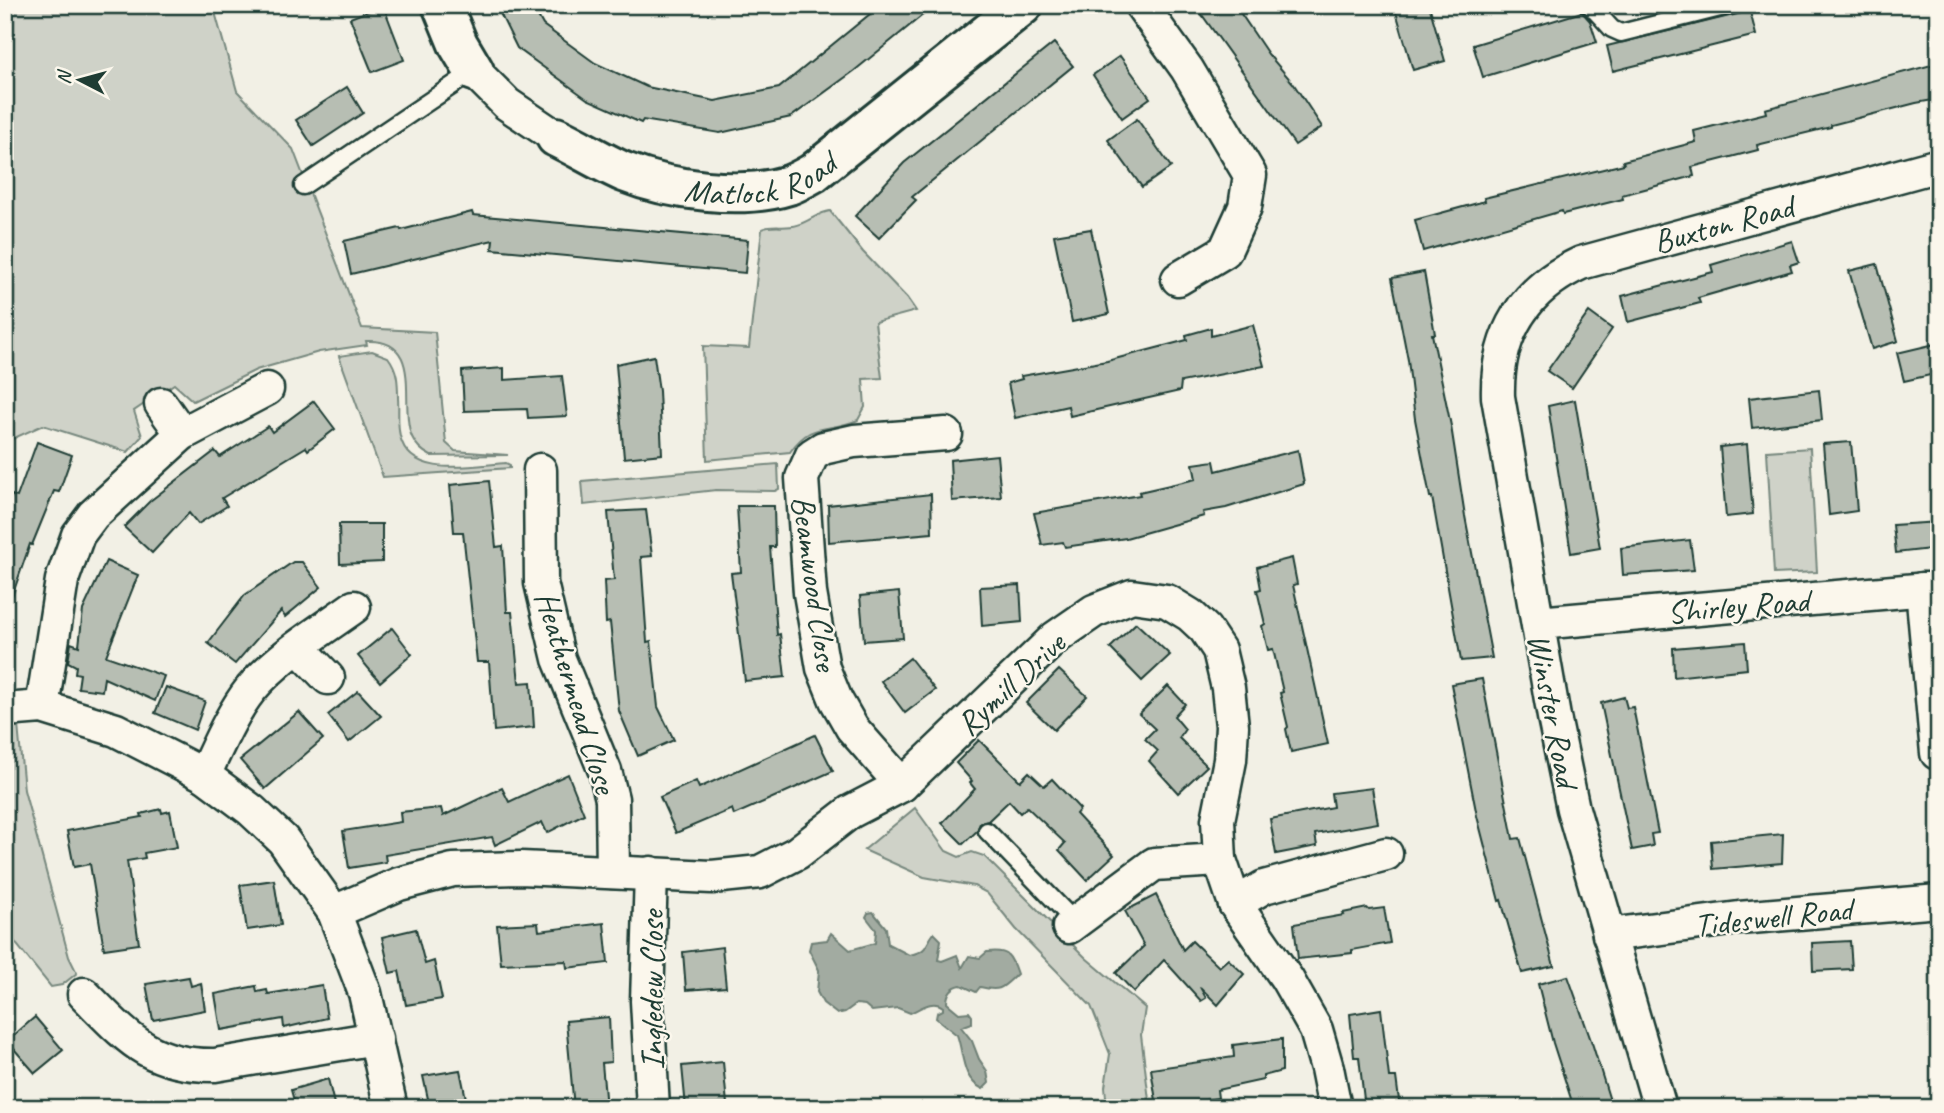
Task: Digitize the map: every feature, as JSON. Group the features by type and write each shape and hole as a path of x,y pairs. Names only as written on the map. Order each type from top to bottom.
{"street":[{"path":"442,5 457,44 474,71"},
{"name":"Matlock Road","path":"474,71 507,104 556,137 623,171 678,187 725,192 765,190 789,185 813,173 1023,5"},
{"path":"1141,5 1187,69 1250,175 1245,207 1225,251 1178,279"},
{"name":"Buxton Road","path":"1522,309 1558,273 1581,263 1939,165"},
{"name":"Winster Road","path":"1522,309 1499,361 1498,397 1573,809 1660,1108"},
{"path":"42,707 62,580 78,535 93,514 182,434 267,389"},
{"path":"161,404 182,434"},
{"name":"Beamwood Close","path":"902,785 852,728 836,700 823,668 810,593 802,478 813,455 823,447 854,441 946,434"},
{"name":"Heathermead Close","path":"540,471 541,583 559,659 594,741 610,789 613,873"},
{"path":"1930,588 1937,753"},
{"name":"Shirley Road","path":"1538,623 1930,588"},
{"name":"Rymill Drive","path":"334,912 399,884 453,870 482,867 712,877 760,872 797,853 850,812 902,785 1055,638 1094,611 1132,596 1167,601 1205,629 1219,650 1228,688 1232,726 1230,761 1217,820 1220,860 1236,904 1287,978 1316,1030 1335,1108"},
{"path":"204,775 229,723 251,689 298,647 354,607"},
{"path":"298,647 328,678"},
{"path":"5,710 42,707 116,730 204,775 251,810 283,840 334,912 365,993 391,1108"},
{"path":"1236,904 1264,887 1386,854"},
{"path":"1072,925 1154,864 1220,860"},
{"name":"Ingledew Close","path":"651,873 647,1001 653,1108"},
{"name":"Tideswell Road","path":"1609,935 1739,918 1939,901"},
{"path":"85,993 128,1039 152,1054 191,1066 215,1065 376,1038"}],"lane":[{"path":"1590,5 1612,29 1621,33 1732,5"},
{"path":"303,186 474,71"},
{"path":"988,831 1072,925"}],"shaded area":[{"path":"5,5 213,5 237,91 293,149 362,328 435,332 446,443 455,451 508,455 431,456 423,451 412,437 408,423 403,361 397,350 385,343 366,341 367,345 319,352 256,370 193,401 174,384 134,411 142,436 128,452 43,425 5,445"},
{"path":"830,211 916,311 875,322 882,378 863,379 865,407 858,420 813,431 790,452 707,460 703,346 749,348 762,229 797,225"},
{"path":"372,351 388,357 394,367 400,436 406,450 416,459 445,467 506,463 510,468 383,477 339,356"},
{"path":"1810,448 1817,572 1774,574 1767,451"},
{"path":"778,464 779,489 775,491 716,490 584,505 582,481"},
{"path":"18,725 24,790 69,957 77,973 62,985 51,987 5,930 5,727"},
{"path":"915,808 946,851 959,857 972,852 984,856 1086,958 1145,1008 1141,1035 1150,1108 1107,1108 1105,1087 1110,1054 1091,1006 1016,929 987,893 974,886 924,877 864,850"},
{"path":"873,912 886,928 888,944 909,955 923,950 934,933 941,940 938,960 957,955 962,968 969,956 980,958 987,952 1005,953 1011,958 1017,974 1004,986 997,989 980,987 976,992 961,985 952,989 948,996 947,1003 959,1013 969,1012 972,1016 972,1023 961,1027 972,1041 987,1071 989,1083 983,1089 976,1085 967,1073 957,1035 936,1018 943,1007 927,1005 910,1013 898,1008 872,1011 865,1005 856,1004 837,1014 823,1003 817,992 819,970 809,950 811,942 827,940 831,933 850,950 875,943 876,930 866,917"}],"building":[{"path":"383,5 404,60 372,72 350,18"},
{"path":"496,5 532,5 543,25 595,63 647,87 715,101 779,88 881,5 935,5 854,71 791,117 720,133 643,120 641,123 587,99 517,48"},
{"path":"1195,5 1235,5 1322,127 1295,145"},
{"path":"1394,5 1429,5 1445,61 1413,70"},
{"path":"1750,11 1756,35 1613,71 1607,46"},
{"path":"1582,12 1590,21 1597,42 1483,77 1473,45"},
{"path":"1054,43 1073,66 912,197 916,200 879,238 855,216 904,163"},
{"path":"1120,56 1150,98 1122,118 1093,75"},
{"path":"1939,63 1939,99 1757,145 1758,150 1692,167 1694,176 1622,195 1623,199 1563,214 1562,211 1423,251 1415,220 1485,201 1484,198 1624,164 1623,161 1696,142 1694,131 1766,113 1765,109"},
{"path":"347,87 363,113 313,146 296,120"},
{"path":"1137,119 1171,167 1142,187 1108,140"},
{"path":"472,212 473,215 748,240 745,273 492,249 493,240 351,274 344,241"},
{"path":"1091,229 1109,314 1072,322 1054,235"},
{"path":"1792,241 1799,262 1790,265 1792,271 1698,298 1700,303 1628,322 1622,296 1713,272 1711,265"},
{"path":"1877,264 1898,341 1872,349 1849,271"},
{"path":"1424,272 1435,334 1432,334 1492,658 1461,661 1432,497 1415,419 1408,360 1392,278"},
{"path":"1589,312 1612,329 1572,388 1547,371"},
{"path":"1253,325 1264,366 1181,382 1180,391 1070,416 1068,406 1015,418 1008,383 1022,379 1021,376 1107,361 1187,340 1186,335 1211,328 1211,336"},
{"path":"1939,343 1939,373 1904,381 1897,353"},
{"path":"654,356 659,391 662,454 624,458 616,364"},
{"path":"504,368 504,380 562,376 567,416 528,418 527,409 464,411 462,371"},
{"path":"1819,390 1822,420 1752,428 1749,398"},
{"path":"1575,400 1600,548 1571,553 1548,406"},
{"path":"314,401 335,429 308,450 306,447 222,498 227,506 198,524 189,513 152,553 124,527 150,501 215,451 220,457 268,426 272,432"},
{"path":"37,442 72,455 59,492 54,491 32,545 30,544 9,605 5,605 5,511 12,495 17,497"},
{"path":"1851,442 1857,511 1829,515 1823,444"},
{"path":"1747,444 1753,514 1726,517 1720,447"},
{"path":"1298,450 1304,484 1226,508 1203,512 1204,516 1126,538 1065,547 1063,542 1042,545 1034,513 1140,495 1139,492 1196,479 1193,464 1214,461 1216,471"},
{"path":"997,455 1001,497 952,501 950,460"},
{"path":"489,481 496,547 503,546 507,612 512,612 519,683 531,682 534,727 494,731 489,662 477,662 463,532 454,532 450,485"},
{"path":"931,494 932,533 829,542 828,505"},
{"path":"737,506 774,506 775,547 770,547 777,635 780,634 785,677 745,681 731,573 741,572"},
{"path":"646,510 652,556 641,557 647,642 651,641 658,707 674,740 638,756 619,711 610,622 606,623 604,581 614,580 608,512"},
{"path":"1939,522 1939,548 1896,553 1893,525"},
{"path":"339,524 382,524 382,562 340,564"},
{"path":"1690,540 1694,570 1623,575 1621,548"},
{"path":"1292,558 1297,584 1293,585 1328,744 1291,752 1280,693 1283,692 1273,649 1268,650 1262,626 1265,624 1257,590 1261,589 1257,567"},
{"path":"106,561 138,575 106,656 164,676 155,701 104,678 102,691 78,688 80,674 75,673 76,666 68,662 71,643 79,646 83,610"},
{"path":"293,562 302,562 321,587 285,617 281,611 235,664 208,643 245,595"},
{"path":"1020,585 1022,622 982,626 980,587"},
{"path":"899,592 903,638 864,641 860,596"},
{"path":"1136,623 1170,655 1142,681 1110,648"},
{"path":"392,628 412,654 380,682 358,656"},
{"path":"1745,642 1747,669 1674,677 1673,648"},
{"path":"910,658 935,690 905,713 881,681"},
{"path":"1059,670 1087,696 1054,730 1026,703"},
{"path":"1482,679 1513,839 1520,838 1554,966 1522,973 1501,900 1499,901 1477,816 1451,684"},
{"path":"1168,686 1185,704 1174,716 1185,729 1179,738 1207,766 1178,793 1149,761 1158,751 1145,739 1155,729 1139,714"},
{"path":"166,687 205,701 195,730 155,713"},
{"path":"358,691 381,716 349,742 328,715"},
{"path":"1624,697 1627,708 1633,707 1658,833 1651,834 1653,846 1632,850 1601,703"},
{"path":"299,712 323,739 265,789 240,760"},
{"path":"815,735 833,771 734,815 732,809 676,833 660,797 696,781 699,788"},
{"path":"979,740 1020,781 1029,772 1044,786 1052,779 1080,809 1076,814 1114,855 1087,880 1059,850 1065,843 1027,807 1020,813 1009,801 988,821 980,823 977,831 963,844 942,823 975,789 970,783 972,781 956,763"},
{"path":"568,774 584,814 547,833 542,822 495,845 492,837 385,855 386,862 349,868 343,831 401,822 400,812 441,808 443,816 502,788 509,802"},
{"path":"1372,788 1378,823 1315,834 1317,846 1276,854 1270,819 1333,807 1331,793"},
{"path":"161,809 162,813 170,811 177,847 144,853 145,858 127,861 139,944 104,949 90,864 74,867 67,831 142,817 141,814"},
{"path":"1783,834 1782,863 1713,869 1711,841"},
{"path":"274,880 281,925 247,930 240,885"},
{"path":"1156,895 1183,950 1192,941 1219,967 1228,959 1244,974 1218,1005 1200,987 1206,998 1201,1001 1164,960 1134,992 1116,973 1144,946 1125,911"},
{"path":"1367,908 1384,908 1390,943 1352,950 1352,953 1298,959 1294,924"},
{"path":"538,923 539,931 604,923 608,963 567,968 566,961 501,964 497,925"},
{"path":"416,929 425,964 434,961 442,999 406,1005 399,971 390,973 382,937"},
{"path":"1850,941 1852,969 1813,971 1812,943"},
{"path":"722,947 726,987 686,990 683,952"},
{"path":"1568,976 1611,1104 1597,1108 1574,1108 1538,984"},
{"path":"189,977 191,986 201,983 205,1010 153,1020 146,984"},
{"path":"322,985 327,1018 284,1028 283,1019 221,1030 215,994 256,986 257,992 267,990 268,994"},
{"path":"1381,1009 1389,1077 1396,1077 1400,1108 1365,1108 1359,1057 1354,1057 1350,1014"},
{"path":"35,1017 63,1050 35,1073 7,1041"},
{"path":"609,1017 611,1062 602,1063 606,1108 574,1108 566,1021"},
{"path":"1282,1039 1282,1071 1263,1076 1263,1080 1217,1090 1218,1098 1157,1107 1151,1069 1234,1057 1233,1045"},
{"path":"723,1062 727,1104 686,1108 682,1066"},
{"path":"460,1070 468,1108 430,1108 423,1076"},
{"path":"328,1079 335,1108 296,1108 291,1090"}]}
